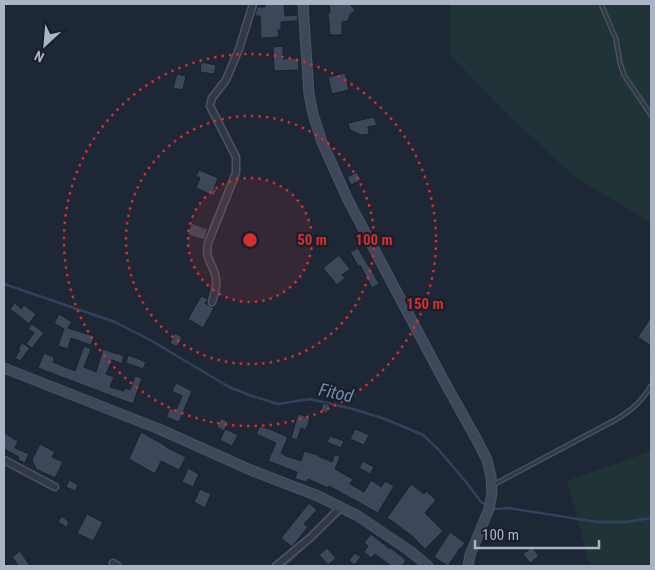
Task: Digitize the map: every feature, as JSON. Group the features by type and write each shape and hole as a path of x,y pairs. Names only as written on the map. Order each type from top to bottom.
{"main road":[{"path":"303,4 309,94 322,142 348,200 487,460 492,486 490,506 470,555 468,566"},
{"path":"4,368 159,429 253,471 318,496 376,527 428,566"}],"street":[{"path":"212,302 217,286 216,275 206,250 236,173 236,157 210,106 212,98 226,80 239,49 253,4"},
{"path":"4,460 55,487"},
{"path":"276,566 310,538 341,507"}],"lane":[{"path":"601,4 616,39 624,75 651,115"},
{"path":"492,486 617,420 634,409 651,386"}],"green space":[{"path":"450,4 651,4 651,223 574,176 507,114 450,55"},
{"path":"651,451 651,566 590,566 567,481"}],"building":[{"path":"265,4 284,4 285,16 297,15 298,21 281,22 281,30 278,30 279,37 261,38 260,16 255,15 257,7 265,7"},
{"path":"329,4 351,4 355,10 350,15 348,21 342,22 342,35 330,35"},
{"path":"283,46 283,59 298,58 299,70 274,71 273,47"},
{"path":"201,62 216,65 214,74 200,72"},
{"path":"345,73 349,90 332,94 328,77"},
{"path":"177,74 186,76 183,90 173,88"},
{"path":"374,117 377,125 368,127 369,134 361,135 350,130 348,123"},
{"path":"199,170 218,178 214,189 217,190 214,196 196,188 200,178 196,176"},
{"path":"357,172 361,180 351,185 347,177"},
{"path":"191,223 208,229 204,240 188,235"},
{"path":"358,248 379,284 372,288 360,265 358,266 350,252"},
{"path":"339,255 350,269 342,275 345,278 337,285 323,268"},
{"path":"201,296 208,299 205,303 214,308 203,328 188,319"},
{"path":"15,303 21,309 24,305 36,314 29,324 10,309"},
{"path":"59,314 72,322 68,328 94,336 91,345 71,338 68,349 58,346 64,329 54,323"},
{"path":"651,317 651,346 638,337"},
{"path":"32,324 44,333 32,348 26,344 34,333 28,329"},
{"path":"175,333 182,337 178,346 170,343"},
{"path":"22,343 30,348 20,361 15,358"},
{"path":"84,346 91,349 84,367 96,372 103,349 124,356 122,364 112,360 106,374 114,377 110,387 124,391 125,388 130,390 135,376 142,378 133,404 38,368 44,353 54,357 53,362 75,371"},
{"path":"128,355 146,362 143,369 126,363"},
{"path":"176,383 192,391 179,422 166,417 170,408 176,410 182,396 172,391"},
{"path":"323,403 330,405 327,413 321,411"},
{"path":"298,414 310,418 306,430 301,428 297,440 291,438"},
{"path":"221,418 228,422 224,431 217,427"},
{"path":"260,426 288,437 281,453 286,456 301,461 304,451 332,462 335,454 340,457 335,469 353,479 350,484 364,492 371,480 381,487 385,481 394,486 378,513 329,486 328,488 308,479 307,482 295,479 297,472 268,461 276,443 256,434"},
{"path":"225,429 238,435 232,446 220,440"},
{"path":"355,429 369,435 364,445 350,439"},
{"path":"141,432 186,457 179,470 161,461 155,474 129,459"},
{"path":"4,433 18,441 15,448 29,454 25,463 18,460 19,457 4,449"},
{"path":"330,436 344,441 341,448 327,442"},
{"path":"40,444 55,452 52,457 63,462 55,478 36,469 32,460"},
{"path":"363,461 374,467 370,474 359,468"},
{"path":"188,468 199,474 193,487 182,482"},
{"path":"69,480 78,485 75,491 66,487"},
{"path":"411,484 424,494 426,491 436,500 425,513 443,531 425,549 412,536 387,518"},
{"path":"200,489 211,494 205,508 194,502"},
{"path":"309,503 317,510 304,524 308,527 292,547 281,538"},
{"path":"87,514 103,522 93,541 77,533"},
{"path":"62,516 69,522 66,527 58,522"},
{"path":"450,532 465,543 448,566 434,557"},
{"path":"371,534 406,560 402,566 391,566 375,554 371,558 364,552 368,546 364,543"},
{"path":"532,547 539,556 530,563 523,554"},
{"path":"327,548 336,558 328,565 319,555"},
{"path":"20,551 30,566 19,566 12,557"},
{"path":"355,553 361,557 354,565 349,560"}],"waterway":[{"name":"Fitod","path":"4,284 115,322 152,341 229,387 249,395 278,404 310,399 385,419 423,435 438,449 481,502 496,509 508,508 597,522 625,522 651,518"},
{"path":"319,533 343,511"},
{"path":"284,566 306,545"}]}
